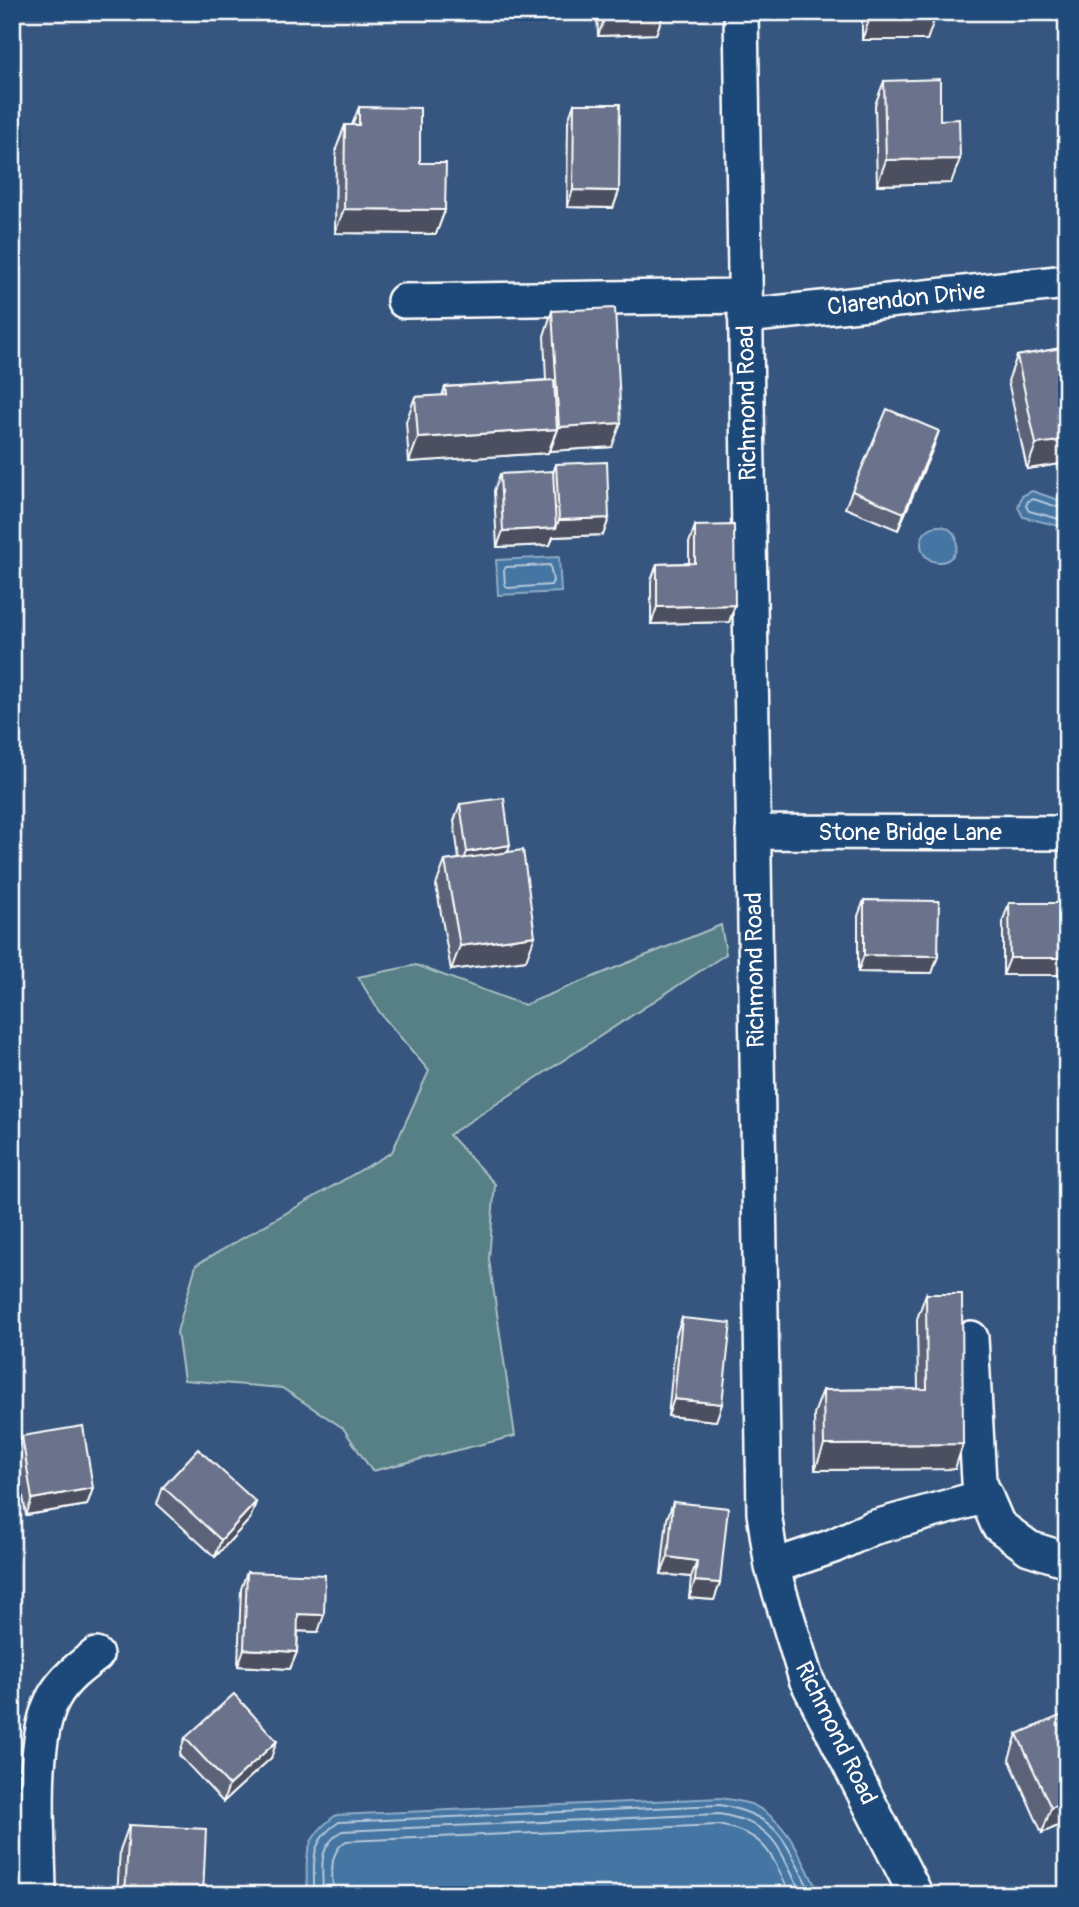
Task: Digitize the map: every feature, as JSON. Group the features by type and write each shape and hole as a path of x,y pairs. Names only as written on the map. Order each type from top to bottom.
{"street":[{"name":"Richmond Road","path":"741,12 764,1499 772,1567 806,1678 916,1895"},
{"name":"Clarendon Drive","path":"404,301 745,306 1067,282"},
{"name":"Stone Bridge Lane","path":"753,832 1067,833"},
{"path":"971,1338 979,1481 998,1525 1029,1548 1067,1560"},
{"path":"772,1567 833,1546 872,1528 986,1496"},
{"path":"39,1895 39,1762 42,1726 54,1696 73,1673 96,1655"}],"green space":[{"path":"721,925 726,954 449,1135 495,1184 489,1259 515,1436 372,1471 343,1428 282,1388 184,1380 177,1332 196,1265 392,1152 429,1071 380,1013 358,977 416,965 524,1005"}],"water":[{"path":"1032,491 1067,503 1067,528 1023,517 1018,507 1022,496"},
{"path":"939,526 952,531 957,544 952,557 939,562 926,557 921,544 926,531"},
{"path":"559,557 561,592 498,595 496,560"},
{"path":"721,1798 753,1805 777,1821 801,1856 820,1895 307,1895 307,1859 311,1841 336,1815"}],"building":[{"path":"871,12 936,12 936,15 871,15"},
{"path":"940,79 940,120 959,119 960,159 886,160 884,81"},
{"path":"574,104 620,104 619,191 573,190"},
{"path":"359,107 420,108 420,163 446,163 445,210 344,209 345,125 359,125"},
{"path":"615,308 621,423 559,427 552,311"},
{"path":"1067,347 1067,440 1036,444 1017,356"},
{"path":"554,380 557,429 418,438 415,397 446,395 445,387"},
{"path":"887,409 939,431 904,513 852,491"},
{"path":"607,462 609,518 559,520 556,464"},
{"path":"553,471 556,528 503,531 500,474"},
{"path":"734,525 735,605 657,607 657,564 695,563 695,526"},
{"path":"504,798 510,845 467,852 460,804"},
{"path":"523,850 535,936 460,946 445,861"},
{"path":"864,900 939,901 938,956 864,955"},
{"path":"1009,903 1067,903 1067,958 1010,958"},
{"path":"926,1294 962,1294 963,1444 824,1445 823,1390 927,1389"},
{"path":"682,1318 731,1323 722,1404 674,1399"},
{"path":"83,1426 93,1488 32,1499 22,1436"},
{"path":"198,1449 256,1502 221,1540 163,1487"},
{"path":"673,1502 728,1508 720,1583 695,1581 697,1561 668,1557"},
{"path":"247,1572 325,1575 324,1615 298,1614 297,1652 244,1649"},
{"path":"234,1694 277,1741 229,1785 185,1738"},
{"path":"1067,1713 1067,1801 1051,1808 1017,1734"},
{"path":"129,1825 206,1829 203,1895 125,1895"}]}
